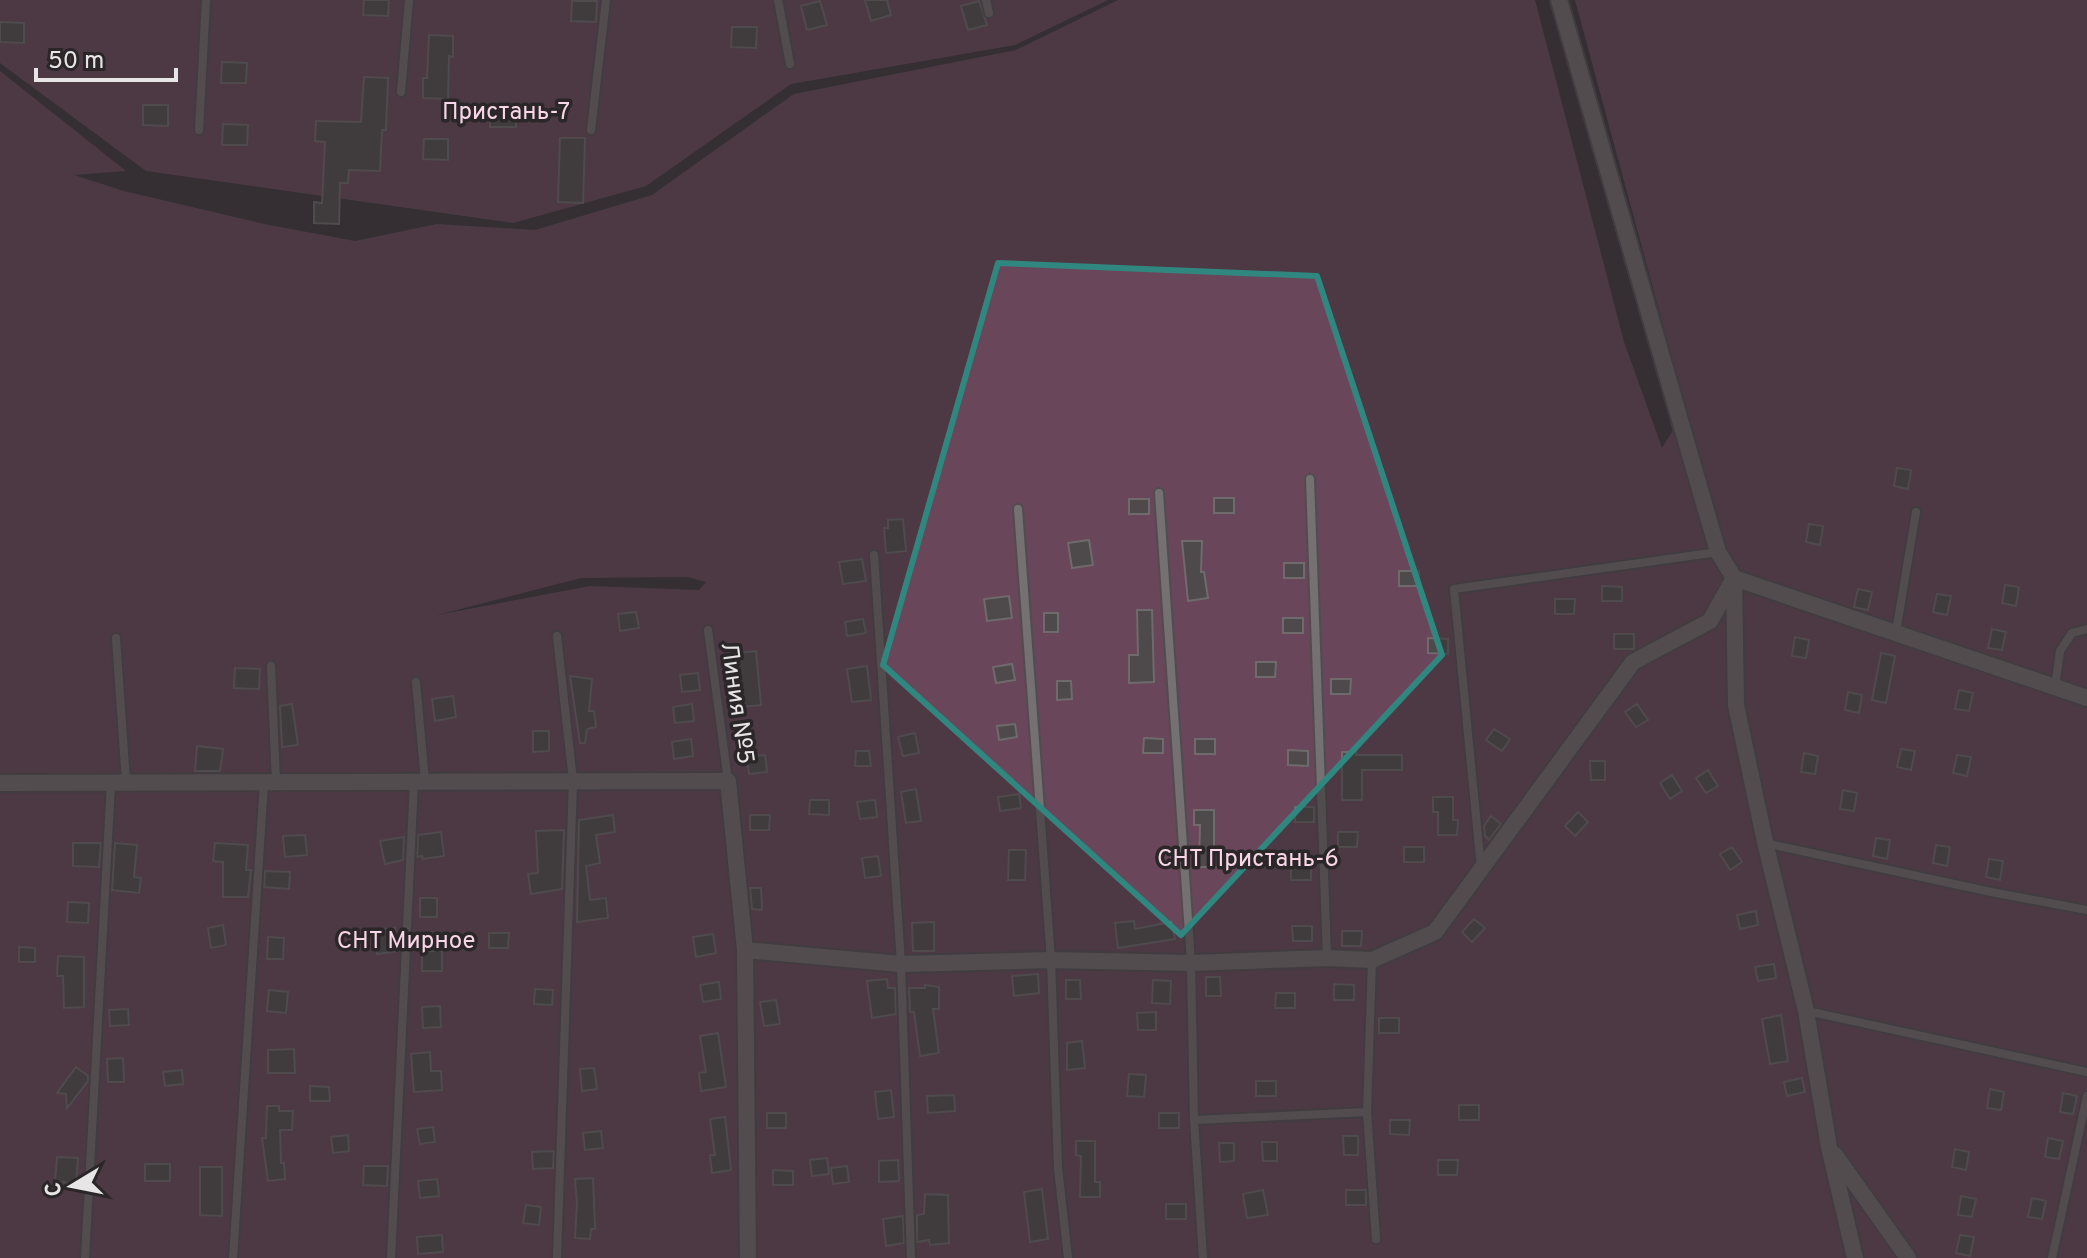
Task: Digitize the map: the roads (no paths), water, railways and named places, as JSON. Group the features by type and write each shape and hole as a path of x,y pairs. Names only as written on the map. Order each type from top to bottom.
{"street":[{"path":"1559,0 1718,552 1734,578 1736,705 1806,1011 1829,1147 1855,1258"},
{"path":"1734,578 2087,698"},
{"path":"745,950 901,964 1051,960 1191,963 1327,958 1372,960 1435,932 1633,662 1710,621 1734,578"},
{"path":"0,783 728,781 745,950 748,1258"},
{"path":"1829,1147 1908,1258"}],"lane":[{"path":"199,130 206,0"},
{"path":"401,92 409,0"},
{"path":"591,130 606,0"},
{"path":"778,0 790,64"},
{"path":"986,0 989,13"},
{"path":"1310,479 1327,958"},
{"path":"1159,493 1191,963 1194,1120 1203,1258"},
{"path":"1018,509 1051,960 1058,1168 1068,1258"},
{"path":"1896,632 1916,512"},
{"path":"1481,870 1454,589 1718,552"},
{"path":"874,555 901,964 911,1258"},
{"path":"2055,687 2060,651 2072,633 2087,629"},
{"name":"Линия №5","path":"708,630 728,781"},
{"path":"557,636 573,781 557,1258"},
{"path":"85,1258 119,783 116,638"},
{"path":"233,1258 270,782 271,666"},
{"path":"391,1258 420,782 416,682"},
{"path":"1765,842 2087,910"},
{"path":"1372,960 1367,1112 1376,1239"},
{"path":"1806,1011 2087,1072"},
{"path":"2052,1258 2087,1096"},
{"path":"1194,1120 1367,1112"}],"park label":[{"name":"Пристань-7","path":"506,111"},
{"name":"СНТ Пристань-6","path":"1248,858"},
{"name":"СНТ Мирное","path":"406,940"}]}
